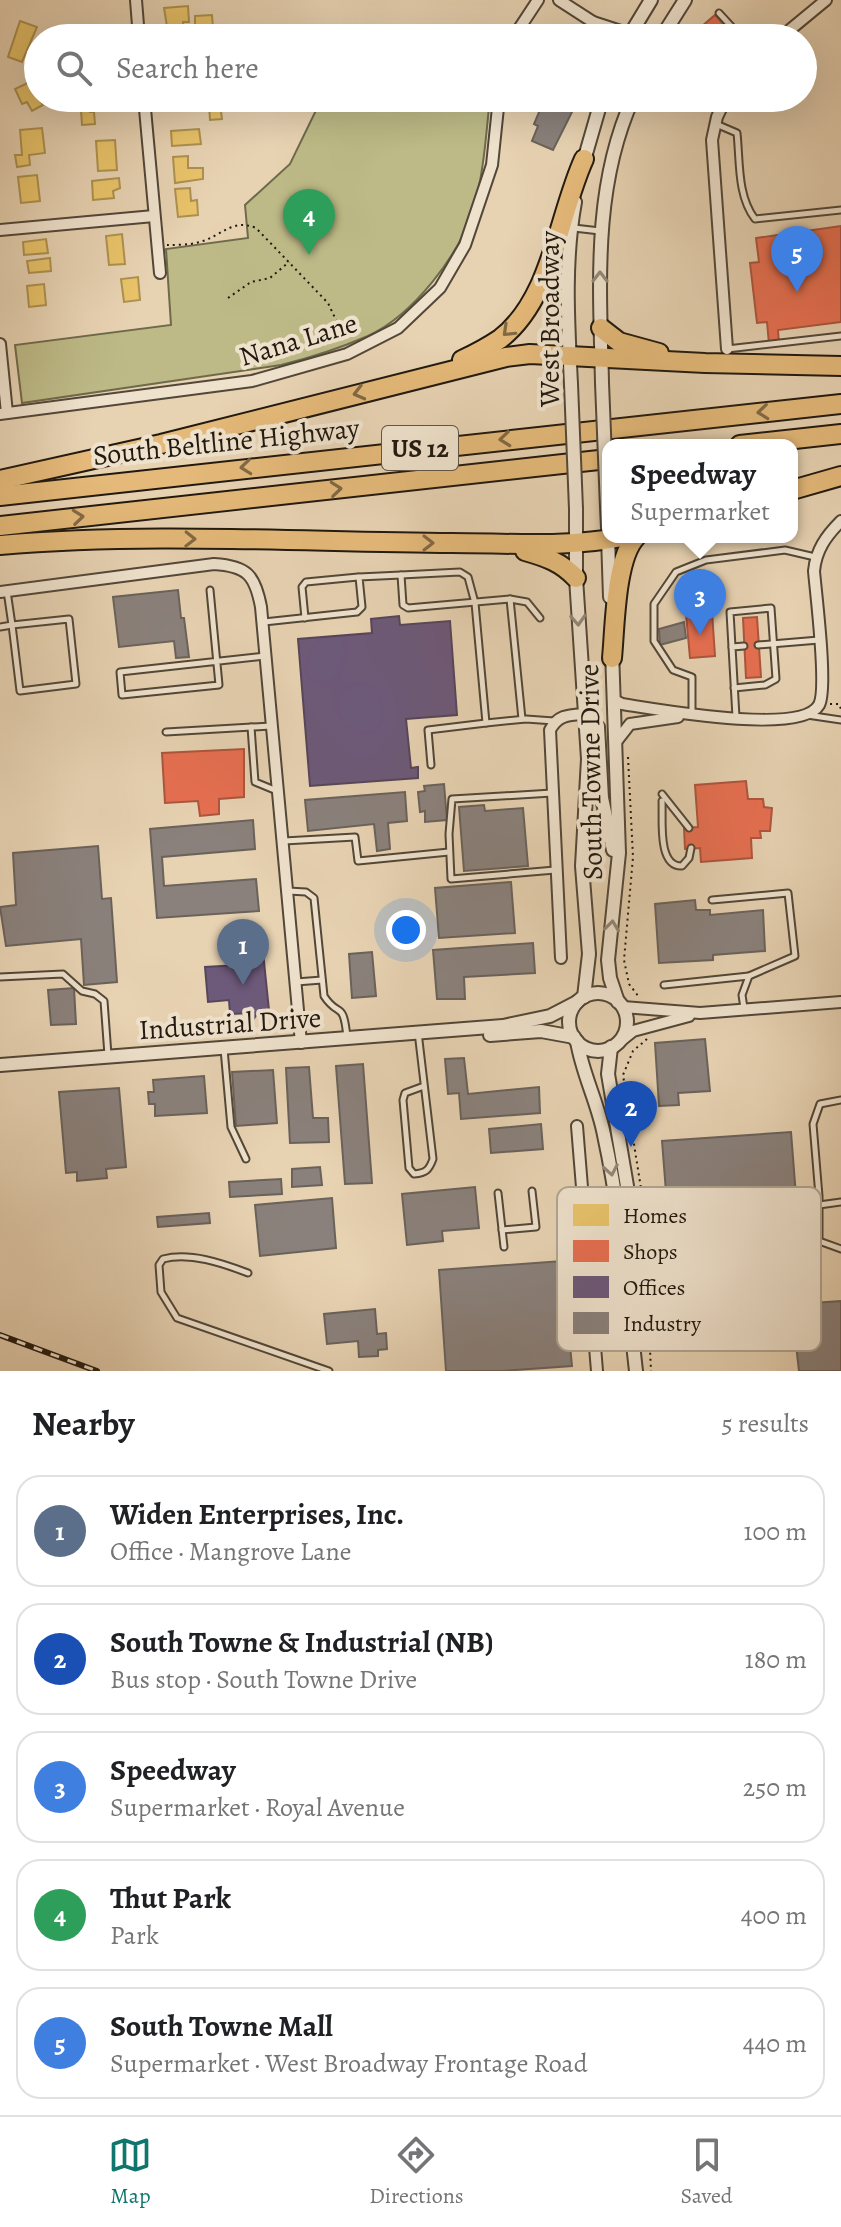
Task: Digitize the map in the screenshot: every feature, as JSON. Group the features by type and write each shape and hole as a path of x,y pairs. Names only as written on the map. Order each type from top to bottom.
{"highway":[{"path":"435,373 499,340 522,316 542,285 572,186 584,159"},
{"path":"601,328 619,342 705,363"},
{"path":"0,480 161,444 435,373 518,355 841,366"},
{"name":"South Beltline Highway","path":"0,496 841,404"},
{"path":"795,439 841,434"},
{"name":"US 12","path":"0,526 602,460"},
{"path":"798,488 841,476"},
{"path":"0,545 135,538 576,545 602,538"},
{"path":"495,543 546,557 564,566 576,578"},
{"path":"612,658 622,574 626,553 632,543"}],"street":[{"path":"136,0 138,24"},
{"path":"522,24 538,0"},
{"path":"559,0 598,24"},
{"path":"636,24 651,0"},
{"path":"670,24 685,0"},
{"path":"797,24 826,0"},
{"path":"145,112 160,273"},
{"name":"Nana Lane","path":"3,414 252,381 347,354 398,328 440,288 465,245 492,165 498,112"},
{"name":"West Broadway","path":"576,545 567,290 572,228 584,159 598,112"},
{"name":"West Broadway","path":"604,439 601,231 606,186 626,112"},
{"path":"720,112 712,140 727,349"},
{"path":"0,230 154,216"},
{"path":"0,344 3,414"},
{"path":"614,700 622,704 692,715 736,718 786,719 807,715 818,707 821,697 814,571 820,547 841,521"},
{"name":"South Towne Drive","path":"612,543 618,869 608,960 610,978 620,1004"},
{"name":"South Towne Drive","path":"576,545 588,759 582,877 589,954 580,999"},
{"path":"3,592 214,564 233,565 243,570 256,585 263,622 301,1043"},
{"path":"561,958 552,793 553,726 563,716 584,714 598,727 602,798 618,869"},
{"path":"615,745 622,731 630,724 692,715"},
{"path":"613,1187 604,1132 570,1015 580,999 602,993 620,1004 700,1013"},
{"name":"Industrial Drive","path":"0,1065 301,1043 528,1022 550,1016 580,999"},
{"path":"575,1039 595,1050 614,1045 633,1031 700,1013 841,1002"},
{"path":"620,1004 626,1014 626,1030 614,1045 608,1074 627,1187"},
{"name":"Industrial Drive","path":"463,1029 487,1035 541,1031 575,1039"},
{"path":"577,1126 582,1187"},
{"path":"595,1351 597,1371"},
{"path":"634,1351 636,1371"}],"lane":[{"path":"719,13 729,24"},
{"path":"715,123 737,133 743,191 755,219 841,210"},
{"path":"572,228 601,231"},
{"path":"727,349 841,336"},
{"path":"692,715 692,677 673,670 654,641 654,604 676,572 706,560 785,550 816,558"},
{"path":"305,618 302,587 306,582 460,572 468,577 475,603 486,723"},
{"path":"401,575 403,605 408,608 510,599 527,602 540,618"},
{"path":"263,622 357,612 362,607 359,577"},
{"path":"210,590 217,662 219,685 122,695 120,672 217,662 266,656"},
{"path":"0,627 12,625 69,619 76,684 20,691 12,625 3,592"},
{"path":"510,599 522,719"},
{"path":"734,688 765,685 776,679 771,608 730,612 734,688 736,718"},
{"path":"758,645 819,640"},
{"path":"732,647 744,646"},
{"path":"807,715 841,720"},
{"path":"431,765 428,730 522,719 553,726"},
{"path":"166,732 272,726"},
{"path":"251,727 255,782 278,792"},
{"path":"552,793 452,799 449,852 451,879 556,870"},
{"path":"689,828 662,797 669,862 682,866 689,858 691,848"},
{"path":"283,842 355,837 358,861 449,852"},
{"path":"287,891 306,892 314,898 324,996 328,1003 345,1014 347,1038"},
{"path":"664,985 749,976 795,956 788,893 712,900"},
{"path":"0,977 63,974 82,991 95,994 104,1001 108,1056"},
{"path":"744,1009 742,995 749,976"},
{"path":"295,982 322,980"},
{"path":"418,1032 433,1159 424,1174 414,1174 409,1168 403,1100 405,1093 424,1086"},
{"path":"224,1048 231,1127 246,1159"},
{"path":"818,1187 813,1124 820,1104 841,1100"},
{"path":"502,1230 536,1227 532,1191"},
{"path":"498,1193 504,1247"},
{"path":"821,1205 841,1202"},
{"path":"821,1242 841,1249"},
{"path":"248,1273 221,1262 174,1256 163,1259 159,1265 161,1292 177,1318 329,1371"}],"path":[{"path":"157,246 202,242 225,229 246,224 256,228 328,303 345,339"},
{"path":"228,298 251,282 270,278 290,262"},
{"path":"641,1187 623,1075 633,1051 649,1037"},
{"path":"650,1351 651,1371"}],"shaded area":[{"path":"315,112 488,112 477,194 458,244 418,299 385,326 336,349 281,365 22,403 15,345 171,325 166,249 248,238 245,205 290,164"}],"building: Homes":[{"path":"188,6 189,22 167,24 164,8"},
{"path":"212,15 213,24 195,24 195,16"},
{"path":"20,21 28,24 24,24 22,62 8,57"},
{"path":"24,85 24,103 22,104 15,89"},
{"path":"81,112 94,112 95,124 82,125"},
{"path":"209,112 221,112 222,119 210,120"},
{"path":"42,128 45,153 29,155 30,165 17,167 15,155 22,155 20,130"},
{"path":"199,129 201,144 172,146 171,131"},
{"path":"115,140 117,170 98,171 96,141"},
{"path":"188,156 188,168 203,168 203,179 175,183 173,157"},
{"path":"37,175 40,201 21,203 18,177"},
{"path":"119,178 120,188 113,191 114,198 93,200 92,181"},
{"path":"190,188 191,201 197,200 198,215 178,217 175,189"},
{"path":"122,234 125,264 109,265 106,236"},
{"path":"46,239 48,253 24,255 23,242"},
{"path":"50,258 51,271 29,273 27,261"},
{"path":"138,277 140,300 124,302 121,279"},
{"path":"44,284 46,305 29,307 27,286"}],"building: Shops":[{"path":"715,15 723,24 704,24"},
{"path":"841,226 841,322 778,330 779,343 769,344 767,322 757,323 750,263 759,262 756,238"},
{"path":"712,612 715,656 690,658 686,614"},
{"path":"757,617 761,677 746,678 743,618"},
{"path":"244,749 244,797 219,799 219,814 200,816 198,801 165,803 162,753"},
{"path":"746,781 748,799 763,799 764,807 772,808 770,831 760,831 761,838 751,838 752,858 701,862 700,848 685,849 684,828 698,827 695,785"}],"building: Offices":[{"path":"399,616 400,625 450,621 457,715 406,719 411,768 418,767 418,778 310,786 298,639 372,633 371,619"},
{"path":"263,952 269,1010 259,1011 253,1020 252,1013 230,1014 229,1000 208,1002 205,967 239,965 237,954"}],"building: Industry":[{"path":"539,112 572,112 553,150 532,141 538,126 534,124"},
{"path":"178,590 189,657 176,658 174,641 119,647 113,597"},
{"path":"684,622 686,638 660,645 659,629"},
{"path":"444,784 447,820 425,822 425,811 420,812 418,792 425,791 424,786"},
{"path":"405,792 407,821 388,823 390,849 377,851 374,824 308,831 305,800"},
{"path":"484,805 485,811 523,808 528,866 464,871 459,807"},
{"path":"253,820 255,849 162,857 164,886 256,879 259,911 157,918 150,829"},
{"path":"98,846 102,899 111,898 117,982 84,985 81,939 6,946 0,907 16,905 13,853"},
{"path":"511,882 515,933 439,938 435,888"},
{"path":"695,900 696,910 710,910 710,915 763,910 765,951 713,955 713,960 659,963 655,904"},
{"path":"533,943 535,973 464,977 465,999 437,999 433,950"},
{"path":"372,952 376,996 352,998 349,954"},
{"path":"74,988 76,1024 51,1025 48,990"},
{"path":"705,1039 710,1091 678,1093 679,1105 659,1106 655,1043"},
{"path":"464,1058 468,1094 539,1087 540,1113 461,1119 459,1093 448,1094 445,1059"},
{"path":"363,1064 372,1183 345,1184 336,1066"},
{"path":"309,1067 313,1118 328,1118 329,1142 290,1143 286,1068"},
{"path":"273,1070 277,1123 236,1126 232,1072"},
{"path":"204,1076 207,1113 155,1116 155,1104 149,1104 148,1092 154,1092 153,1080"},
{"path":"119,1088 126,1167 106,1169 107,1178 77,1181 77,1172 66,1173 59,1092"},
{"path":"541,1124 543,1149 491,1153 489,1129"},
{"path":"791,1132 795,1187 666,1187 662,1141"},
{"path":"320,1167 322,1185 292,1187 292,1169"},
{"path":"281,1179 282,1194 230,1197 229,1182"},
{"path":"475,1187 479,1228 442,1231 443,1241 407,1245 402,1194"},
{"path":"332,1198 336,1248 260,1256 255,1205"},
{"path":"209,1213 210,1223 158,1227 157,1217"},
{"path":"557,1261 557,1351 571,1351 572,1366 446,1371 439,1270"},
{"path":"841,1301 841,1371 799,1371 797,1351 821,1351 821,1302"},
{"path":"375,1309 377,1334 386,1333 387,1349 378,1350 378,1356 359,1357 358,1341 327,1344 324,1314"}],"railway":[{"path":"0,1335 97,1371"}],"place":[{"name":"Thut Park","path":"309,255"},
{"name":"South Towne Mall","path":"797,292"},
{"name":"Speedway","path":"700,635"},
{"name":"Widen Enterprises, Inc.","path":"243,985"},
{"name":"South Towne & Industrial (NB)","path":"631,1147"}]}
